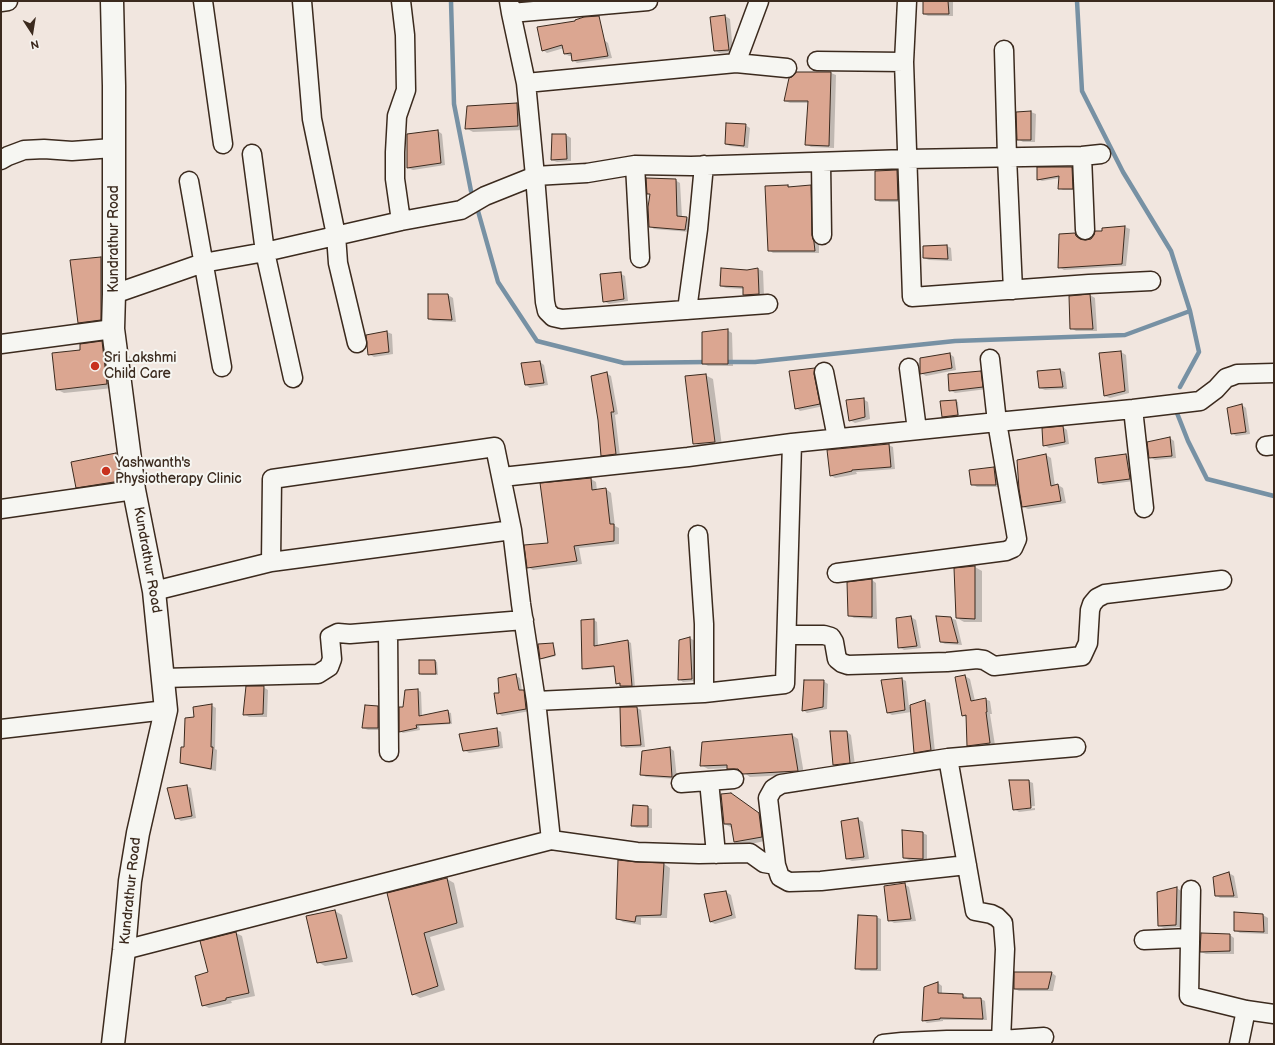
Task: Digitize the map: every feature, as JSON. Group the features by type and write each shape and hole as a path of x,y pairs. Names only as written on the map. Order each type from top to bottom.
{"street":[{"path":"1,2 8,1"},
{"name":"Kundrathur Road","path":"112,1 114,86 113,329 134,490 154,591 166,710 138,833 130,881 113,1044"},
{"path":"203,1 223,144"},
{"path":"302,1 312,119 336,235 338,263 357,343"},
{"path":"400,221 395,179 397,116 406,90 405,35 402,1"},
{"path":"648,1 510,7 526,83 547,311 553,317 562,319 768,304"},
{"path":"736,63 759,1"},
{"path":"907,1 904,62 912,297 1151,281"},
{"path":"1004,50 1006,157 1013,290"},
{"path":"818,61 904,62"},
{"path":"526,83 736,63 787,68"},
{"path":"1,160 24,150 44,149 72,151 113,148"},
{"path":"252,154 266,252 293,378"},
{"path":"114,294 203,263 266,252 400,221 461,210 485,196 535,176 587,173 636,165 704,165 1082,156 1101,154"},
{"path":"1082,156 1085,230"},
{"path":"821,162 822,236"},
{"path":"636,165 640,258"},
{"path":"686,310 698,229 704,165"},
{"path":"189,181 222,366"},
{"path":"1,344 113,329"},
{"path":"837,573 998,552 1013,548 1017,539 997,422 990,359"},
{"path":"909,368 917,430"},
{"path":"824,372 837,438"},
{"path":"502,477 688,457 837,438 1200,401 1216,389 1226,378 1237,374 1274,373"},
{"path":"1133,409 1144,508"},
{"path":"536,701 704,692 785,684 792,443"},
{"path":"271,562 272,479 495,447 512,530 536,701 551,840"},
{"path":"1,509 134,490"},
{"path":"154,591 271,562 512,530"},
{"path":"698,535 704,624 704,692"},
{"path":"787,635 824,635 831,637 834,642 837,659 848,665 946,662 977,659 984,660 994,666 1082,656 1088,643 1090,610 1092,604 1097,598 1105,594 1222,580"},
{"path":"163,678 318,674 329,667 332,659 330,637 338,633 350,634 524,620"},
{"path":"388,631 389,752"},
{"path":"1,729 166,710"},
{"path":"967,866 821,881 789,882 780,877 776,865 768,798 773,789 781,784 948,758 1076,747"},
{"path":"948,758 975,911 991,914 1003,923 1005,949 1002,1040"},
{"path":"681,784 734,779"},
{"path":"709,781 716,854"},
{"path":"124,950 551,840 637,852 716,854 750,853 764,862 776,865"},
{"path":"1191,890 1189,996 1246,1010 1274,1014"},
{"path":"1144,940 1190,938"},
{"path":"1240,1044 1246,1010"},
{"path":"883,1044 1044,1037"}],"building":[{"path":"923,1 948,1 949,14 923,14"},
{"path":"725,15 729,50 714,51 710,17"},
{"path":"599,16 608,56 572,61 571,53 564,54 562,45 542,51 537,27 575,21 584,17"},
{"path":"796,72 831,72 829,146 805,145 808,101 784,101 789,78"},
{"path":"517,103 518,126 465,129 467,106"},
{"path":"1031,111 1031,140 1017,140 1016,112"},
{"path":"726,123 746,124 744,146 725,144"},
{"path":"438,130 441,163 407,168 407,134"},
{"path":"552,134 566,134 567,159 551,160"},
{"path":"1037,167 1072,167 1073,189 1058,189 1059,176 1037,180"},
{"path":"897,170 898,200 875,200 875,171"},
{"path":"646,178 676,179 677,216 687,217 685,230 649,227 648,207 650,194 647,194"},
{"path":"788,185 788,187 811,185 812,235 815,251 768,251 765,186"},
{"path":"1125,226 1122,264 1058,268 1059,234 1075,233 1080,239 1086,240 1091,239 1095,231 1102,231 1102,228"},
{"path":"947,245 948,259 923,258 923,246"},
{"path":"101,257 101,320 78,323 70,260"},
{"path":"721,268 747,270 758,268 759,294 743,295 743,287 720,286"},
{"path":"621,272 624,299 603,302 600,274"},
{"path":"428,294 448,294 452,320 428,319"},
{"path":"1090,294 1093,329 1070,329 1069,296"},
{"path":"728,329 728,364 702,364 702,332"},
{"path":"387,331 389,352 368,355 366,335"},
{"path":"102,341 107,384 56,390 52,353 80,350 80,344"},
{"path":"1121,351 1125,391 1104,396 1099,353"},
{"path":"950,353 952,368 920,374 920,358"},
{"path":"540,361 544,383 525,385 521,363"},
{"path":"815,368 814,374 820,404 795,409 789,371"},
{"path":"1060,369 1063,387 1039,388 1037,371"},
{"path":"981,371 983,387 949,391 948,374"},
{"path":"607,372 614,412 611,412 616,454 601,456 598,420 591,376"},
{"path":"706,374 715,442 693,444 685,376"},
{"path":"864,398 865,417 849,421 846,400"},
{"path":"956,400 958,415 942,417 940,401"},
{"path":"1242,404 1246,432 1231,434 1227,408"},
{"path":"1063,426 1065,442 1043,446 1042,428"},
{"path":"1170,437 1172,456 1149,458 1147,442"},
{"path":"889,444 891,467 852,470 830,476 827,450"},
{"path":"116,453 120,481 76,488 71,462"},
{"path":"1046,454 1051,486 1058,484 1061,501 1022,507 1017,460"},
{"path":"1126,454 1130,479 1098,483 1095,458"},
{"path":"994,467 996,485 971,485 969,470"},
{"path":"591,478 592,490 606,488 610,524 614,524 614,541 574,546 577,561 527,568 524,545 548,543 540,483"},
{"path":"975,566 975,619 956,618 954,568"},
{"path":"872,579 872,617 848,616 847,582"},
{"path":"911,616 917,646 898,648 896,618"},
{"path":"936,616 951,617 958,643 940,642"},
{"path":"594,619 594,646 628,640 632,686 620,686 620,683 616,684 614,666 582,669 581,620"},
{"path":"690,637 692,679 678,680 679,640"},
{"path":"553,643 555,655 540,659 538,644"},
{"path":"419,660 435,660 436,674 419,674"},
{"path":"516,674 519,690 524,690 526,709 497,714 494,693 499,693 498,678"},
{"path":"965,675 971,701 986,698 986,712 990,743 967,746 966,715 962,716 955,677"},
{"path":"902,678 905,710 887,713 881,680"},
{"path":"804,680 824,680 823,707 802,711"},
{"path":"246,686 264,686 263,714 243,715"},
{"path":"418,689 419,716 448,710 450,723 416,725 417,728 399,732 399,707 403,707 405,690"},
{"path":"925,700 931,750 914,753 910,705"},
{"path":"212,704 211,747 213,747 211,769 180,763 181,747 184,747 185,718 194,717 193,707"},
{"path":"365,705 378,706 378,728 362,728"},
{"path":"620,707 637,707 641,745 621,746"},
{"path":"497,728 499,746 463,751 459,734"},
{"path":"830,731 847,731 850,763 833,765"},
{"path":"792,734 798,771 743,774 738,769 727,769 727,765 700,766 702,742"},
{"path":"670,747 672,777 640,775 642,751"},
{"path":"1009,780 1029,780 1031,808 1013,810"},
{"path":"187,785 192,816 175,819 167,788"},
{"path":"731,793 759,813 762,837 734,842 731,824 724,824 721,794"},
{"path":"633,805 648,806 648,826 631,826"},
{"path":"858,818 864,857 846,859 841,821"},
{"path":"902,830 923,832 923,859 903,858"},
{"path":"618,860 664,863 661,915 636,916 635,922 616,919"},
{"path":"1229,872 1234,896 1215,896 1213,877"},
{"path":"447,878 457,923 424,933 438,986 412,995 387,893"},
{"path":"905,883 911,919 888,921 884,886"},
{"path":"1177,887 1176,925 1158,926 1157,892"},
{"path":"726,891 732,915 710,922 704,894"},
{"path":"335,910 347,958 317,963 306,916"},
{"path":"1234,912 1263,914 1264,932 1234,931"},
{"path":"858,915 877,916 877,969 855,969"},
{"path":"236,932 249,993 226,998 226,1000 202,1006 195,976 208,972 200,941"},
{"path":"1201,933 1230,934 1230,951 1200,952"},
{"path":"1014,972 1052,972 1048,989 1014,989"},
{"path":"938,982 938,993 963,994 963,998 981,998 983,1019 940,1018 922,1021 924,987"}],"waterway":[{"path":"451,1 454,104 471,191"},
{"path":"1077,1 1082,91 1123,172 1171,251 1190,311"},
{"path":"478,211 498,282 537,341 624,363 708,362"},
{"path":"723,362 755,362 955,341 1125,335 1190,311 1199,352 1180,387"},
{"path":"1177,413 1188,441 1207,479 1274,496"}],"place":[{"name":"Sri Lakshmi Child Care","path":"95,366"},
{"name":"Yashwanth's Physiotherapy Clinic","path":"106,471"}]}
